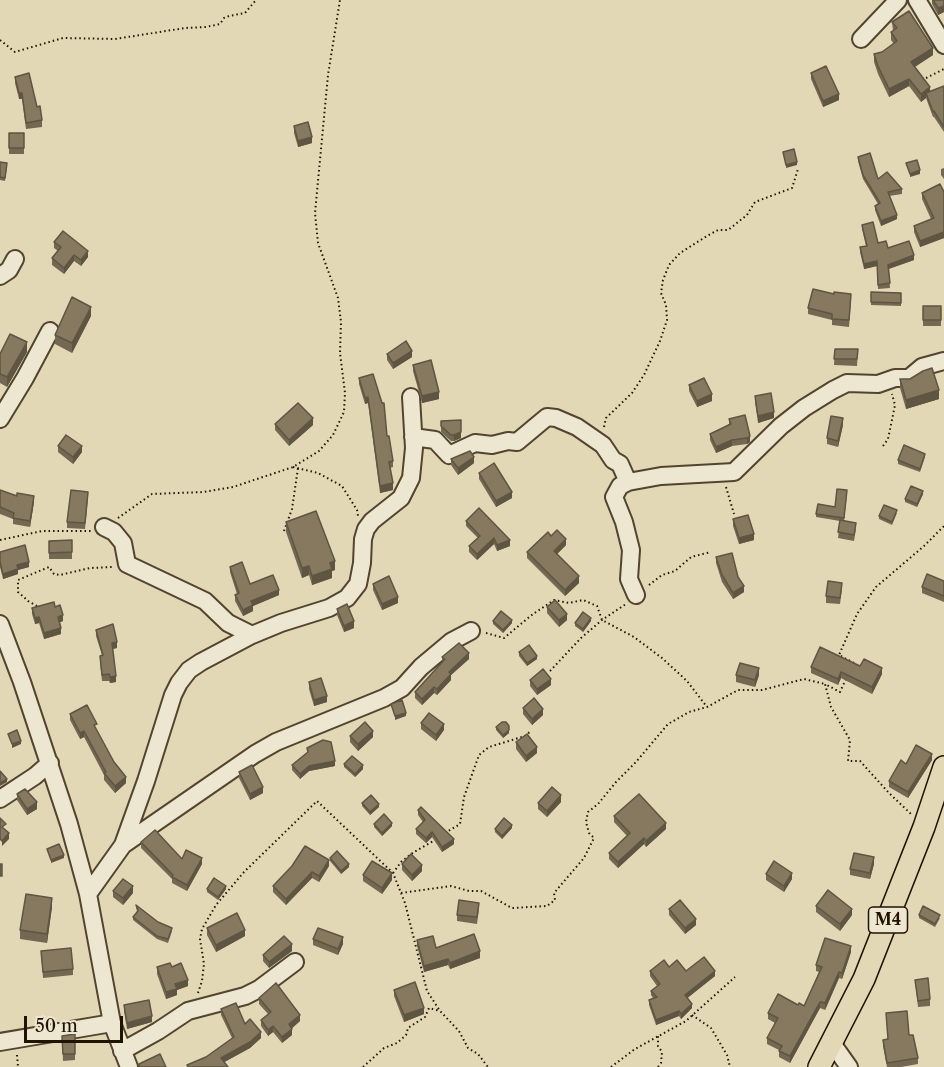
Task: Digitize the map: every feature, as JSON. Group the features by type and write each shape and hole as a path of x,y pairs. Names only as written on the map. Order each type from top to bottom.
{"main road":[{"name":"M4","path":"819,1067 864,979 924,827 944,767"}],"street":[{"path":"861,39 898,0"},
{"path":"916,0 944,45"},
{"path":"0,276 9,270 15,259"},
{"path":"0,419 26,378 50,331"},
{"path":"636,595 630,579 630,544 614,497 620,486 628,482 685,474 734,472 781,426 833,390 847,383 878,384 895,378 909,378 922,367 944,361"},
{"path":"88,894 123,845 173,695 189,670 252,634 329,608 347,598 358,584 363,539 372,521 401,498 407,489 413,463 411,397"},
{"path":"413,437 435,440 449,455 475,443 492,445 508,441 517,442 547,417 567,422 602,445 612,460 620,464 628,482"},
{"path":"104,527 114,532 123,543 127,564 205,601 228,623 252,634"},
{"path":"0,624 50,763 69,824 88,894 112,1023 129,1067"},
{"path":"123,845 276,742 384,698 402,688 421,667 452,641 471,631"},
{"path":"0,799 50,763"},
{"path":"122,1051 158,1032 188,1011 245,996 259,989 295,962"},
{"path":"0,1042 112,1023"},
{"path":"832,1043 849,1067"}],"path":[{"path":"0,40 15,52 63,38 115,39 206,27 220,24 224,18 229,16 245,13 256,0"},
{"path":"0,540 42,531 88,532 104,527 152,494 204,492 233,487 292,466 319,451 333,435 344,412 345,393 340,353 341,322 338,298 318,243 315,213 328,75 340,0"},
{"path":"920,81 944,69"},
{"path":"602,445 606,418 632,393 644,375 660,341 667,320 666,305 660,293 669,265 680,253 707,236 718,230 728,230 747,215 755,202 765,196 792,188 798,169"},
{"path":"878,384 887,388 892,394 894,405 888,439 883,446"},
{"path":"292,466 318,473 342,486 357,510 363,539"},
{"path":"284,531 292,509 298,468"},
{"path":"724,472 725,487 734,514"},
{"path":"854,663 839,655 857,614 876,587 944,526"},
{"path":"38,606 28,601 18,591 18,580 49,567 54,574 60,575 90,568 127,564"},
{"path":"471,631 504,638 554,600 569,603 583,600 597,606 602,620 634,637 662,658 687,681 707,707"},
{"path":"401,893 451,886 469,891 481,891 512,908 547,906 555,900 554,893 584,858 594,838 589,833 586,822 588,812 598,804 668,724 738,690 762,690 804,679 825,684 840,692 849,672"},
{"path":"825,684 831,707 849,741 848,761 861,761 889,793 924,827"},
{"path":"442,835 460,824 466,790 479,755 489,747 525,736 531,731"},
{"path":"188,1011 202,981 204,964 200,939 202,929 216,905 244,872 317,801 393,873 401,893 427,992 440,1011 459,1031 468,1048 478,1054 488,1067"},
{"path":"393,873 401,862 436,839"},
{"path":"611,1067 635,1049 686,1021 735,976"},
{"path":"363,1067 384,1048 397,1043 406,1035 408,1028 425,1017 429,1008 440,1011"},
{"path":"692,1016 711,1028 727,1055 730,1067"},
{"path":"658,1036 658,1046 662,1052 661,1064 658,1067"}],"building":[{"path":"933,0 944,0 944,6 938,8"},
{"path":"909,11 933,48 911,62 930,87 921,94 909,79 889,89 874,54 882,52 897,41 891,32 897,28 892,22"},
{"path":"826,66 839,94 823,101 811,73"},
{"path":"29,73 37,107 40,106 42,120 26,123 22,93 19,93 15,77"},
{"path":"944,86 944,127 933,112 926,93"},
{"path":"308,122 312,137 298,141 294,126"},
{"path":"9,133 24,133 24,148 9,148"},
{"path":"794,149 797,162 786,165 783,152"},
{"path":"870,153 878,179 887,172 902,189 888,192 897,215 881,221 875,206 880,203 863,175 858,157"},
{"path":"917,160 920,170 910,174 906,163"},
{"path":"0,162 7,163 5,178 0,177"},
{"path":"940,184 944,192 944,232 920,241 914,226 934,218 922,193"},
{"path":"873,222 878,243 886,241 888,248 909,241 914,255 888,265 890,283 878,285 877,261 864,264 860,247 867,246 862,225"},
{"path":"63,231 88,251 81,260 74,255 64,268 52,258 61,247 54,242"},
{"path":"813,289 834,294 834,292 851,294 849,320 832,319 832,314 808,308"},
{"path":"871,292 901,293 901,303 871,302"},
{"path":"72,297 91,307 72,343 55,335"},
{"path":"923,306 941,306 941,320 923,320"},
{"path":"10,334 27,342 7,377 0,374 0,354"},
{"path":"406,341 412,351 393,363 387,354"},
{"path":"835,349 858,349 857,359 834,359"},
{"path":"431,360 439,392 422,396 413,365"},
{"path":"932,368 939,390 906,400 900,379 910,379"},
{"path":"373,374 382,403 384,403 387,436 389,436 393,461 389,462 393,483 380,486 368,397 365,398 359,378"},
{"path":"704,378 712,394 697,401 689,385"},
{"path":"771,393 774,412 758,416 755,396"},
{"path":"298,403 313,418 289,440 275,424"},
{"path":"745,415 750,436 716,447 710,434 731,424 729,419"},
{"path":"831,416 843,418 838,441 827,438"},
{"path":"461,420 461,432 454,435 441,426 441,421"},
{"path":"66,435 82,446 73,457 58,446"},
{"path":"904,445 925,454 920,469 898,460"},
{"path":"470,451 474,457 458,468 451,459"},
{"path":"494,463 512,492 496,501 479,473"},
{"path":"911,486 923,491 917,504 905,499"},
{"path":"837,489 847,490 844,518 816,514 818,504 835,507"},
{"path":"0,490 17,496 17,493 34,496 30,521 13,518 14,513 0,507"},
{"path":"71,490 88,492 85,523 67,522"},
{"path":"884,505 897,510 892,522 879,516"},
{"path":"479,508 510,540 497,545 494,538 477,554 469,546 480,536 466,521"},
{"path":"316,511 335,561 330,563 332,569 312,576 309,566 302,568 286,522"},
{"path":"748,515 754,534 739,538 733,519"},
{"path":"840,520 856,523 854,535 838,532"},
{"path":"557,530 566,539 554,551 579,576 565,590 527,552 548,532 551,536"},
{"path":"72,540 72,552 49,553 49,541"},
{"path":"25,545 29,562 17,565 18,569 3,574 0,552"},
{"path":"732,553 738,577 744,586 733,593 722,575 716,557"},
{"path":"242,562 250,584 273,575 279,590 251,601 253,605 243,610 235,595 239,593 230,567"},
{"path":"927,574 944,581 944,596 922,587"},
{"path":"389,576 398,597 382,604 373,584"},
{"path":"828,581 842,583 840,598 826,596"},
{"path":"555,600 567,614 559,620 547,607"},
{"path":"54,602 55,607 60,605 63,615 58,617 61,628 44,633 39,617 35,618 32,608"},
{"path":"347,604 354,621 344,626 337,609"},
{"path":"501,611 512,620 503,630 493,621"},
{"path":"583,612 591,618 583,629 575,623"},
{"path":"113,624 117,642 112,643 116,676 110,677 109,674 102,675 100,656 103,655 96,630"},
{"path":"459,643 469,653 449,672 451,674 437,689 434,687 422,699 415,692 445,659 442,657"},
{"path":"529,645 537,656 527,663 519,652"},
{"path":"820,647 860,666 864,659 882,668 872,687 841,672 838,679 811,667"},
{"path":"740,663 759,668 755,680 736,675"},
{"path":"543,669 551,679 537,689 530,680"},
{"path":"321,678 327,696 314,700 309,682"},
{"path":"534,698 543,709 532,719 523,708"},
{"path":"402,700 406,713 395,716 391,704"},
{"path":"87,705 97,724 94,725 114,762 126,777 115,786 104,773 106,772 84,731 80,733 70,714"},
{"path":"429,713 444,724 436,735 421,723"},
{"path":"365,722 373,731 358,744 350,736"},
{"path":"506,722 509,726 509,730 503,735 496,727"},
{"path":"17,730 21,741 12,744 8,734"},
{"path":"527,734 537,747 526,756 516,742"},
{"path":"323,740 331,742 335,761 309,766 300,774 292,765 308,752 307,748"},
{"path":"916,745 932,754 908,792 889,781 901,760 906,764"},
{"path":"352,756 363,765 355,774 344,764"},
{"path":"252,765 263,787 250,794 239,772"},
{"path":"0,771 7,779 0,783"},
{"path":"552,787 561,795 547,811 538,803"},
{"path":"25,789 37,802 27,809 17,794"},
{"path":"639,794 666,823 646,841 644,838 618,862 609,853 630,833 614,816"},
{"path":"371,795 379,804 370,812 362,803"},
{"path":"421,807 454,839 442,847 432,832 426,838 416,829 425,820 418,810"},
{"path":"384,814 392,823 382,833 374,824"},
{"path":"0,818 6,824 2,827 9,833 2,841 0,839"},
{"path":"504,818 512,825 502,836 495,829"},
{"path":"155,830 182,859 186,850 202,858 187,885 172,877 173,875 141,842"},
{"path":"59,844 64,855 51,860 47,849"},
{"path":"305,846 329,860 319,876 312,872 286,899 273,886 292,866"},
{"path":"337,851 349,864 341,871 330,858"},
{"path":"854,853 874,857 870,873 850,869"},
{"path":"411,854 422,865 412,875 402,864"},
{"path":"372,861 392,873 382,888 363,875"},
{"path":"774,861 792,873 784,886 766,874"},
{"path":"0,864 2,864 2,876 0,876"},
{"path":"214,878 226,886 218,897 207,889"},
{"path":"123,879 133,886 123,898 113,891"},
{"path":"828,890 852,909 840,924 816,906"},
{"path":"26,894 52,898 47,934 20,930"},
{"path":"459,900 479,903 477,917 457,915"},
{"path":"680,900 696,919 685,928 669,909"},
{"path":"136,905 158,922 172,928 168,939 157,936 133,917 138,911"},
{"path":"923,906 940,915 935,924 919,915"},
{"path":"237,913 245,930 216,945 207,928"},
{"path":"318,928 343,937 338,949 313,939"},
{"path":"474,934 480,951 450,963 448,959 424,966 417,940 433,936 436,948"},
{"path":"284,936 292,944 269,962 263,955"},
{"path":"825,938 851,946 842,973 839,972 825,1003 820,1002 790,1056 779,1051 782,1046 767,1038 778,1018 768,1013 778,994 804,1006 822,967 816,965"},
{"path":"71,948 73,969 43,972 41,951"},
{"path":"704,957 715,971 685,995 692,1004 681,1014 679,1011 656,1020 649,1000 657,997 651,991 660,984 650,971 664,960 669,967 677,960 686,971"},
{"path":"170,963 172,967 181,963 188,980 175,984 177,989 166,992 157,967"},
{"path":"928,978 930,999 918,1001 915,980"},
{"path":"415,982 424,1008 404,1015 394,990"},
{"path":"276,983 300,1015 289,1024 292,1029 282,1037 273,1026 268,1030 261,1020 271,1012 259,998"},
{"path":"149,1000 152,1016 127,1023 124,1005"},
{"path":"236,1003 245,1024 250,1019 261,1032 250,1042 221,1058 228,1067 188,1067 187,1065 206,1057 234,1037 221,1009"},
{"path":"907,1011 909,1035 913,1035 918,1058 887,1063 883,1040 888,1039 886,1013"},
{"path":"75,1034 75,1054 63,1054 62,1036"},
{"path":"160,1054 166,1067 140,1067 139,1064"}]}
